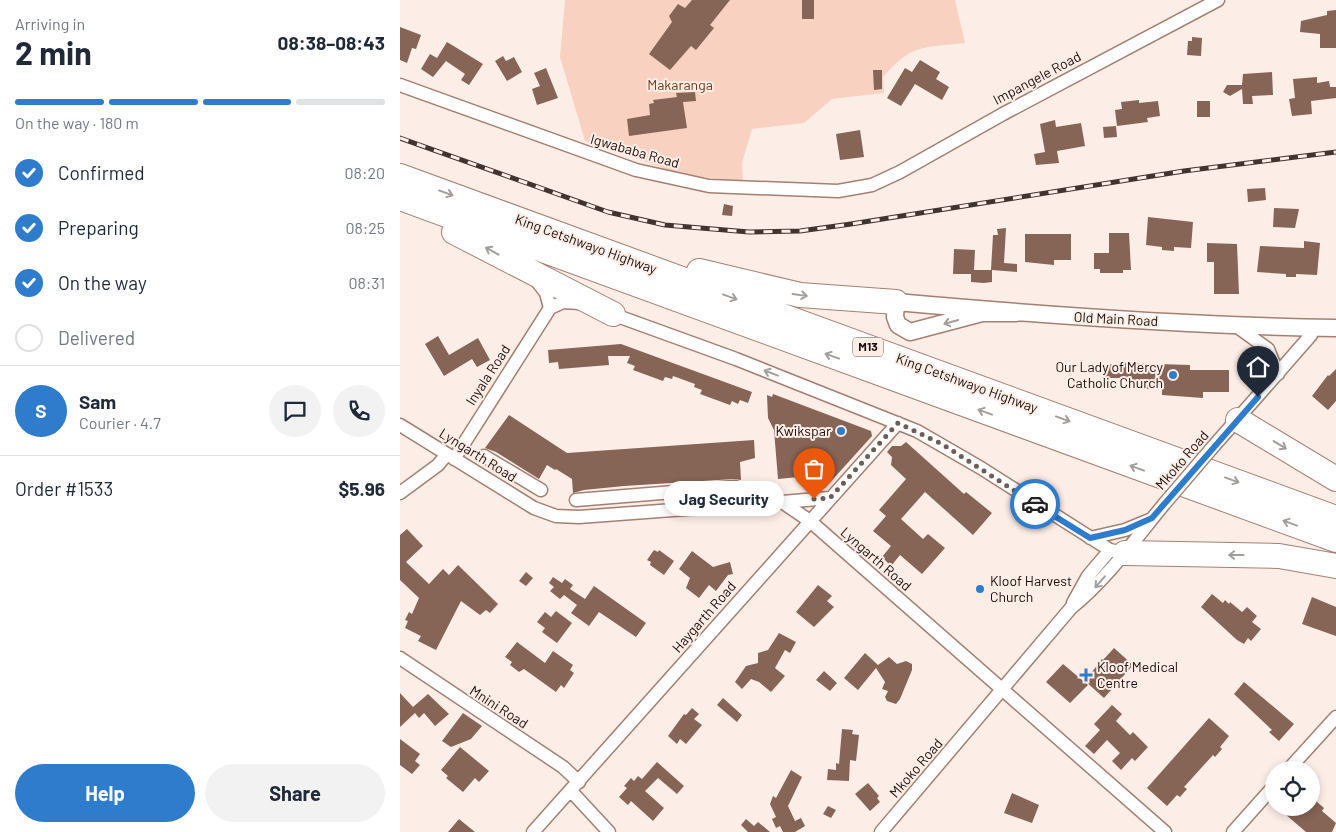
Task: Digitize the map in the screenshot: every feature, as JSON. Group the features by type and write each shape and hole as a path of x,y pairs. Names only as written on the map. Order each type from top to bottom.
{"highway":[{"name":"King Cetshwayo Highway","path":"400,176 1336,518"},
{"name":"King Cetshwayo Highway","path":"400,198 1336,540"},
{"path":"400,208 464,236 527,271 612,314"},
{"path":"533,225 771,290 800,295 896,302"},
{"path":"1238,420 1336,479"},
{"path":"1117,552 1279,556 1336,566"}],"street":[{"name":"Impangele Road","path":"872,185 900,172 1003,114 1218,0"},
{"name":"Igwababa Road","path":"400,85 616,164 682,180 734,189 814,192 838,192 872,185"},
{"path":"527,271 544,289 550,308 570,302 612,314 898,423 942,444 1090,538 1117,552"},
{"path":"896,302 895,317 897,324 910,332 982,313 1016,313"},
{"name":"Old Main Road","path":"896,302 1016,313 1236,326 1336,328"},
{"name":"Inyala Road","path":"400,494 451,456 550,308"},
{"path":"1236,326 1268,349 1278,374"},
{"name":"Mkoko Road","path":"880,832 1004,689 1071,608 1092,590 1117,552 1152,518 1278,374 1310,334 1311,328"},
{"name":"Haygarth Road","path":"533,832 898,423"},
{"name":"Lyngarth Road","path":"400,425 494,484 534,508 550,515 568,518 782,502 810,521 1004,689 1160,828 1170,832"},
{"path":"484,456 541,490"},
{"path":"494,484 504,469"},
{"path":"576,500 735,487"},
{"path":"612,498 614,515"},
{"path":"782,502 830,498"},
{"path":"1090,538 1125,530 1152,518"},
{"name":"Mnini Road","path":"400,658 563,767 575,787 608,832"},
{"path":"1296,761 1336,717"},
{"path":"1233,832 1265,796"}],"green space":[{"name":"Makaranga","path":"565,0 955,0 965,43 919,49 902,58 883,77 884,93 832,99 804,123 752,129 742,163 743,182 680,174 585,141 560,57"}],"building":[{"path":"692,0 730,0 710,25 714,28 696,50 691,46 670,70 649,54 672,22 669,16 678,4 685,8"},
{"path":"802,0 814,0 814,19 802,19"},
{"path":"1336,10 1336,48 1320,48 1320,34 1300,32 1301,21 1327,15 1327,11"},
{"path":"400,27 421,35 416,49 412,48 407,63 400,60"},
{"path":"1192,37 1202,38 1201,56 1187,55 1188,41 1192,41"},
{"path":"447,42 483,64 469,85 461,80 465,74 446,61 433,77 421,69 430,54 437,58"},
{"path":"503,56 506,61 514,57 522,72 507,81 495,61"},
{"path":"920,60 940,72 936,79 949,87 942,100 915,84 901,106 887,98 905,68 912,72"},
{"path":"546,68 558,98 537,105 532,89 540,86 534,73"},
{"path":"873,70 882,70 882,89 874,90"},
{"path":"1272,72 1273,95 1252,96 1253,104 1243,104 1242,89 1230,96 1223,92 1227,85 1242,85 1243,74"},
{"path":"1317,77 1317,83 1329,81 1330,87 1336,87 1336,98 1311,101 1312,114 1292,116 1289,99 1295,98 1293,79"},
{"path":"695,92 696,101 683,102 687,128 629,136 627,119 650,115 649,104 654,103 653,100 677,97 676,93"},
{"path":"1139,100 1139,103 1158,101 1160,116 1147,118 1148,122 1117,126 1115,110 1122,109 1121,102"},
{"path":"1197,101 1210,101 1210,117 1197,117"},
{"path":"1055,120 1056,127 1081,123 1085,146 1057,151 1059,163 1036,165 1034,154 1045,152 1040,124"},
{"path":"1116,126 1117,137 1104,138 1103,127"},
{"path":"860,130 864,157 840,160 836,134"},
{"path":"1265,188 1266,200 1248,202 1247,189"},
{"path":"724,204 733,206 732,216 722,215"},
{"path":"1274,208 1299,209 1295,228 1273,227"},
{"path":"1148,217 1193,222 1191,248 1174,247 1174,251 1162,250 1162,247 1146,245"},
{"path":"1006,228 1004,263 1017,264 1017,272 992,270 992,282 984,283 971,282 971,274 953,274 954,249 975,250 974,270 991,270 993,235 998,235 997,229"},
{"path":"1109,233 1129,233 1131,270 1123,270 1123,273 1100,273 1100,269 1094,269 1094,253 1109,253"},
{"path":"1025,234 1071,234 1071,260 1054,260 1054,265 1025,262"},
{"path":"1304,241 1320,243 1317,275 1296,274 1296,277 1286,277 1286,274 1257,272 1260,246 1304,248"},
{"path":"1207,243 1237,244 1239,294 1214,294 1214,262 1207,262"},
{"path":"438,336 449,355 478,338 490,360 477,367 472,359 444,376 425,344"},
{"path":"621,344 752,392 748,403 740,400 738,404 732,401 730,405 700,394 702,390 694,387 695,384 673,376 672,379 665,377 663,381 633,370 635,366 627,363 630,356 608,356 609,365 559,369 558,362 549,363 548,350"},
{"path":"1126,363 1190,365 1190,370 1229,370 1229,392 1203,392 1203,398 1162,395 1162,389 1125,389 1126,378 1105,378 1105,365"},
{"path":"1336,369 1336,401 1328,410 1312,396 1328,375"},
{"path":"773,394 871,431 872,436 825,488 819,488 818,478 799,480 799,477 778,479 774,430 768,418 767,395 772,397"},
{"path":"509,415 567,453 754,440 755,458 740,462 741,480 624,486 573,493 572,479 556,469 547,465 539,479 496,452 485,448"},
{"path":"906,442 964,494 966,492 992,513 973,535 925,492 901,519 923,539 928,534 945,548 922,574 900,555 891,566 882,557 891,546 873,531 886,516 879,510 906,479 891,465 892,457 887,452 892,446 901,446"},
{"path":"407,529 423,546 406,562 429,584 443,569 449,575 458,565 498,604 490,613 486,610 480,615 461,601 436,650 418,641 421,636 405,628 408,621 405,620 409,612 412,614 419,598 400,580 400,535"},
{"path":"654,550 658,552 659,550 674,561 664,575 650,565 651,562 647,560"},
{"path":"692,551 713,567 730,562 733,574 728,575 716,591 709,585 699,598 686,588 690,578 679,569"},
{"path":"526,572 533,578 526,586 519,581"},
{"path":"553,577 562,583 565,579 573,585 570,589 585,599 594,586 646,623 636,637 599,612 589,626 571,613 577,605 564,595 560,599 550,591 554,587 549,583"},
{"path":"818,585 832,596 827,601 834,607 814,627 796,612"},
{"path":"1212,594 1223,603 1225,600 1229,604 1230,602 1242,612 1247,607 1257,616 1252,622 1261,629 1251,641 1248,638 1244,644 1237,640 1201,607"},
{"path":"1312,597 1336,607 1336,636 1302,624"},
{"path":"556,611 572,623 557,643 542,632 545,628 537,622 545,612 551,617"},
{"path":"779,633 796,642 790,653 785,650 775,668 785,676 771,692 759,682 751,679 742,689 735,682 746,666 758,663 758,653 768,650"},
{"path":"517,642 545,663 553,651 573,665 570,670 574,673 564,688 561,685 556,692 524,669 519,672 510,665 512,662 505,657"},
{"path":"1114,648 1133,665 1104,698 1085,681 1102,659"},
{"path":"865,653 878,665 889,657 897,664 906,661 912,664 912,670 896,704 887,701 885,697 888,691 882,689 885,682 876,668 858,690 844,678"},
{"path":"1063,664 1088,685 1070,703 1046,682"},
{"path":"824,671 837,683 830,691 816,680"},
{"path":"1244,682 1294,724 1279,741 1269,732 1272,730 1234,694"},
{"path":"400,693 413,707 428,694 449,714 435,726 424,713 419,718 415,713 400,727"},
{"path":"723,698 742,715 737,722 717,705"},
{"path":"1112,705 1122,714 1116,721 1130,735 1133,732 1148,747 1135,761 1132,758 1121,770 1112,761 1120,753 1107,740 1094,754 1085,746 1100,730 1094,724"},
{"path":"692,708 699,714 694,719 702,725 686,744 680,739 677,744 668,736 684,714 686,715"},
{"path":"463,713 482,726 471,739 451,747 442,741"},
{"path":"1209,718 1229,736 1215,757 1213,755 1184,787 1187,789 1180,797 1177,795 1167,806 1147,788"},
{"path":"842,729 853,730 852,734 859,735 856,761 850,760 849,781 827,780 828,769 836,770 836,763 839,764"},
{"path":"400,739 420,754 415,761 420,765 412,774 400,765"},
{"path":"460,747 489,771 479,782 475,778 463,792 446,778 448,776 441,770"},
{"path":"657,762 684,786 677,794 658,778 645,791 664,808 653,821 631,801 628,805 619,797 627,788 624,786 631,778 634,781 638,776 642,779"},
{"path":"791,770 802,777 788,806 795,821 801,818 805,826 795,832 783,832 780,826 776,828 772,819 776,817 770,804 773,796 776,798"},
{"path":"868,783 879,796 877,798 880,802 870,811 855,794"},
{"path":"1012,793 1039,805 1032,823 1004,813"},
{"path":"1320,804 1324,808 1322,811 1336,823 1332,832 1306,832 1287,816 1320,816"},
{"path":"828,806 836,810 831,818 823,814"},
{"path":"459,819 475,832 448,832"},
{"path":"746,819 754,826 758,822 770,832 748,832 741,825"}],"railway":[{"path":"400,138 608,212 665,225 749,232 800,231 1184,171 1336,152"}],"way so far":[{"path":"814,499 830,498 898,423 942,444 1035,504"}],"place":[{"name":"Our Lady of Mercy Catholic Church","path":"1173,375"},
{"name":"Kwikspar","path":"841,431"},
{"name":"Jag Security","path":"814,499"},
{"name":"Kloof Harvest Church","path":"980,589"},
{"name":"Kloof Medical Centre","path":"1086,675"}],"route":[{"path":"1035,504 1090,538 1125,530 1152,518 1258,397"}]}
